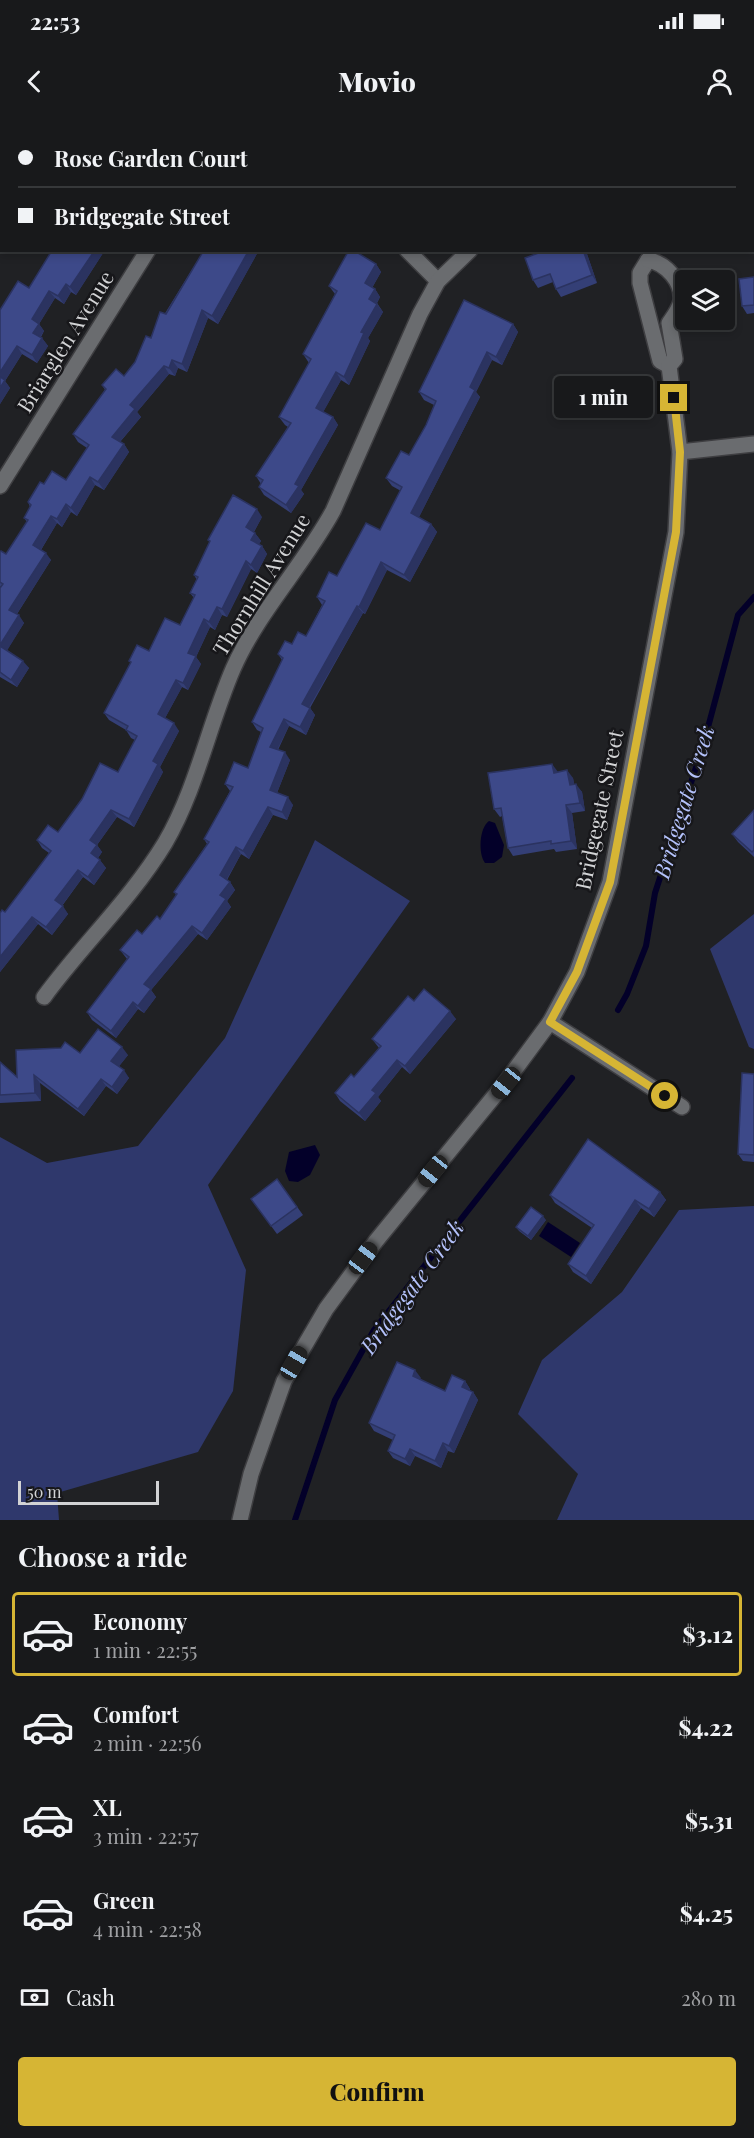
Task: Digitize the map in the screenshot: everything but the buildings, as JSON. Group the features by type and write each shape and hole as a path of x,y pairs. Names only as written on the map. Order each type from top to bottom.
{"street":[{"name":"Briarglen Avenue","path":"0,486 147,252"},
{"path":"409,252 438,281"},
{"name":"Thornhill Avenue","path":"44,997 143,875 183,812 234,669 253,632 317,540 333,512 420,314 438,281 469,252"},
{"name":"Bridgegate Street","path":"240,1520 251,1474 284,1381 326,1309 376,1241 506,1083 550,1022 577,972 610,882 676,532 680,452 669,366 675,359 669,323 678,310 680,289 665,268 646,255 640,273 640,283 660,361 669,366"},
{"path":"650,318 664,324 669,323"},
{"path":"680,452 754,444"},
{"path":"550,1022 682,1107"}],"shaded area":[{"path":"489,821 495,823 504,845 502,857 494,863 485,863 481,854 481,835"},
{"path":"315,840 410,901 208,1185 246,1270 233,1391 198,1452 57,1493 59,1520 0,1520 0,1137 47,1163 138,1146 225,1038"},
{"path":"754,914 754,1049 749,1047 710,949"},
{"path":"315,1145 320,1155 310,1175 298,1182 289,1181 285,1171 289,1152"},
{"path":"754,1206 754,1520 557,1520 578,1474 518,1414 542,1360 622,1292 679,1210"},
{"path":"548,1222 580,1243 571,1257 539,1236"}],"waterway":[{"name":"Bridgegate Creek","path":"618,1010 627,994 646,946 655,893 703,746 738,615 754,597"},
{"name":"Bridgegate Creek","path":"295,1520 335,1400 374,1330 572,1078"}],"route":[{"path":"665,1096 550,1022 577,972 610,882 676,532 680,452 674,398"}]}
